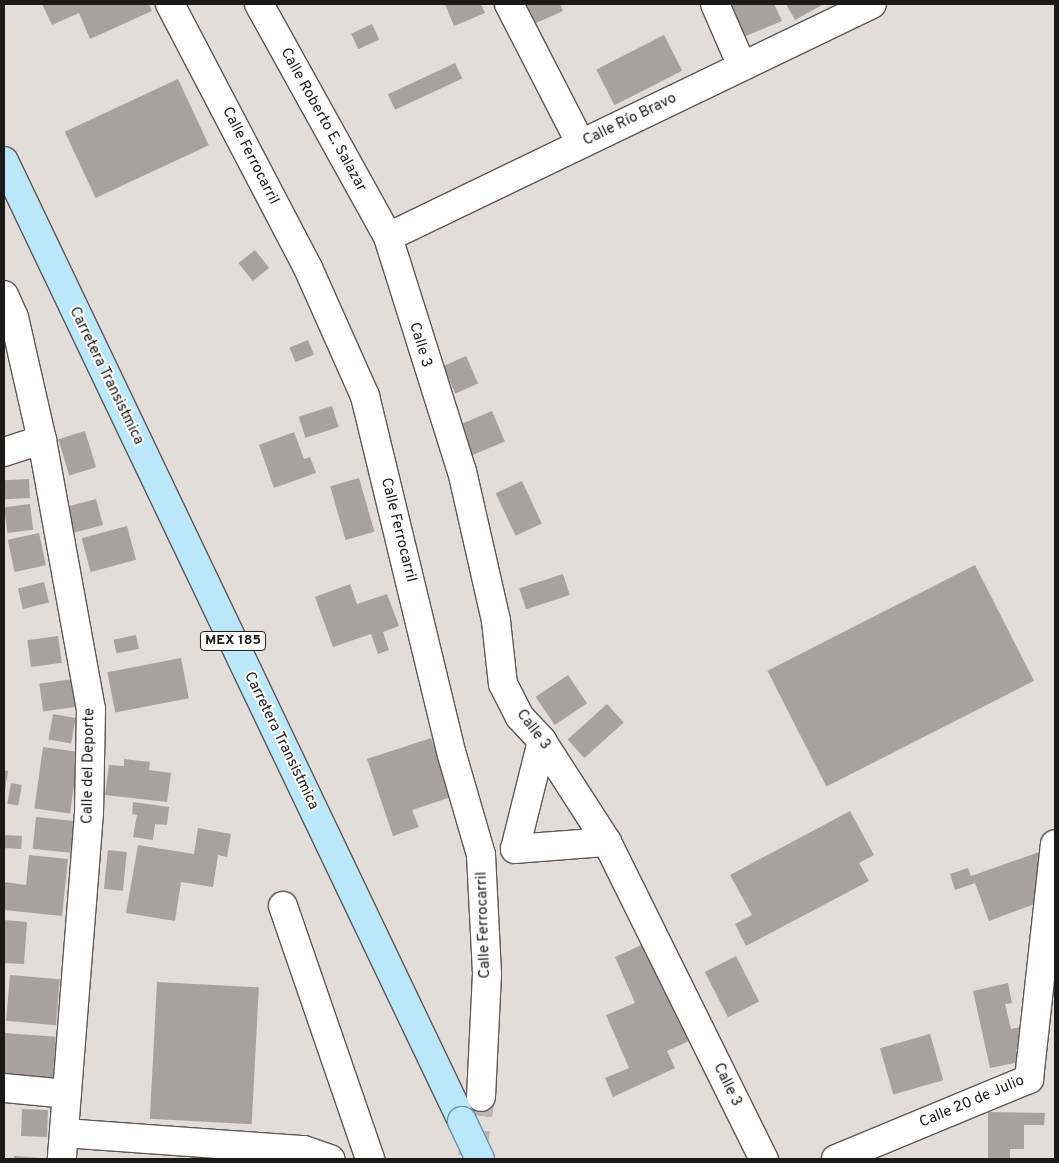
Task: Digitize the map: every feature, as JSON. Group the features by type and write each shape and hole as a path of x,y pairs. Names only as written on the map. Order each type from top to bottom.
{"main road":[{"name":"Carretera Transistmica","path":"4,161 480,1159"}],"street":[{"name":"Calle Ferrocarril","path":"170,4 308,268 365,396 452,755 481,855 487,974 481,1096"},
{"name":"Calle Roberto E. Salazar","path":"259,4 388,237"},
{"path":"509,4 581,144"},
{"path":"715,4 742,66"},
{"name":"Calle Río Bravo","path":"388,237 872,4"},
{"name":"Calle 3","path":"388,237 462,471 496,622 503,684 520,717 542,741 607,842 764,1159"},
{"name":"Calle del Deporte","path":"4,295 14,317 42,440 91,709 89,813 63,1146"},
{"name":"Calle del Deporte","path":"4,342 27,378"},
{"path":"4,452 42,440"},
{"path":"514,849 542,741"},
{"path":"481,855 514,849 607,842"},
{"name":"Calle 20 de Julio","path":"836,1159 1029,1079 1055,844"},
{"path":"283,906 370,1159"},
{"path":"4,1088 67,1094"},
{"path":"63,1146 304,1150 330,1159"}],"building":[{"path":"42,4 149,4 152,11 90,39 79,13 52,25"},
{"path":"445,4 481,4 485,13 454,26"},
{"path":"524,4 560,4 563,11 525,28"},
{"path":"730,4 774,4 782,21 743,37"},
{"path":"786,4 822,4 822,5 795,20"},
{"path":"372,24 379,39 358,49 351,34"},
{"path":"664,35 682,71 614,105 596,70"},
{"path":"455,63 462,78 395,110 388,94"},
{"path":"178,79 209,145 96,198 65,132"},
{"path":"255,250 269,268 253,281 238,263"},
{"path":"308,340 314,355 295,362 289,347"},
{"path":"466,356 478,383 455,394 443,366"},
{"path":"332,406 339,427 306,438 299,417"},
{"path":"492,411 505,441 471,456 458,425"},
{"path":"85,431 96,467 69,476 58,439"},
{"path":"294,432 304,459 310,457 316,473 274,488 259,445"},
{"path":"359,478 374,532 346,540 330,486"},
{"path":"29,479 30,498 5,499 4,480"},
{"path":"522,481 542,524 516,536 496,493"},
{"path":"96,499 103,525 72,533 65,507"},
{"path":"30,504 33,530 7,533 4,507"},
{"path":"127,526 136,560 91,572 82,538"},
{"path":"39,533 46,565 15,572 8,540"},
{"path":"975,565 1034,681 826,787 767,671"},
{"path":"563,574 570,595 526,609 519,588"},
{"path":"44,582 49,602 23,609 18,589"},
{"path":"350,584 357,604 387,594 399,626 383,632 389,650 378,654 371,634 333,647 315,597"},
{"path":"136,635 139,649 116,653 114,640"},
{"path":"58,636 62,663 31,667 27,640"},
{"path":"181,658 189,698 115,713 107,672"},
{"path":"568,675 587,703 555,725 536,697"},
{"path":"73,679 77,707 43,711 39,684"},
{"path":"607,704 624,723 584,758 568,739"},
{"path":"53,714 76,718 71,744 48,740"},
{"path":"431,738 451,797 412,810 419,827 393,836 367,759"},
{"path":"43,747 79,752 70,813 34,808"},
{"path":"124,759 150,762 149,770 171,773 167,802 105,795 109,765 124,766"},
{"path":"4,770 8,771 5,790 4,789"},
{"path":"11,783 22,785 18,806 7,804"},
{"path":"133,802 169,807 167,825 155,824 153,840 133,837 137,815 132,814"},
{"path":"850,811 874,855 859,863 869,881 746,946 735,924 752,915 730,875"},
{"path":"36,817 74,821 70,853 33,849"},
{"path":"198,828 231,834 227,857 218,855 213,887 181,882 175,921 126,913 138,845 194,854"},
{"path":"4,835 22,836 21,849 4,848"},
{"path":"108,850 127,852 123,891 104,889"},
{"path":"1045,850 1045,900 989,921 975,883 955,890 950,874 968,868 971,876"},
{"path":"29,855 68,859 62,916 4,910 4,882 26,885"},
{"path":"4,920 27,922 24,964 4,963"},
{"path":"646,943 689,1041 667,1051 675,1068 613,1097 605,1078 629,1068 606,1015 635,1003 615,957"},
{"path":"736,956 759,1001 728,1017 705,972"},
{"path":"10,975 60,979 56,1025 6,1021"},
{"path":"157,982 259,987 252,1124 150,1119"},
{"path":"1008,983 1012,1003 1005,1004 1011,1029 1025,1026 1029,1046 1016,1049 1019,1062 990,1068 973,991"},
{"path":"4,1033 56,1037 53,1084 4,1080"},
{"path":"930,1034 943,1080 893,1094 880,1048"},
{"path":"22,1109 48,1110 47,1137 21,1136"},
{"path":"988,1112 1045,1113 1044,1125 1024,1125 1024,1149 1010,1149 1010,1159 988,1159"},
{"path":"14,1156 42,1158 42,1159 14,1159"}],"tunnel":[{"path":"472,1157 481,1097"}]}
